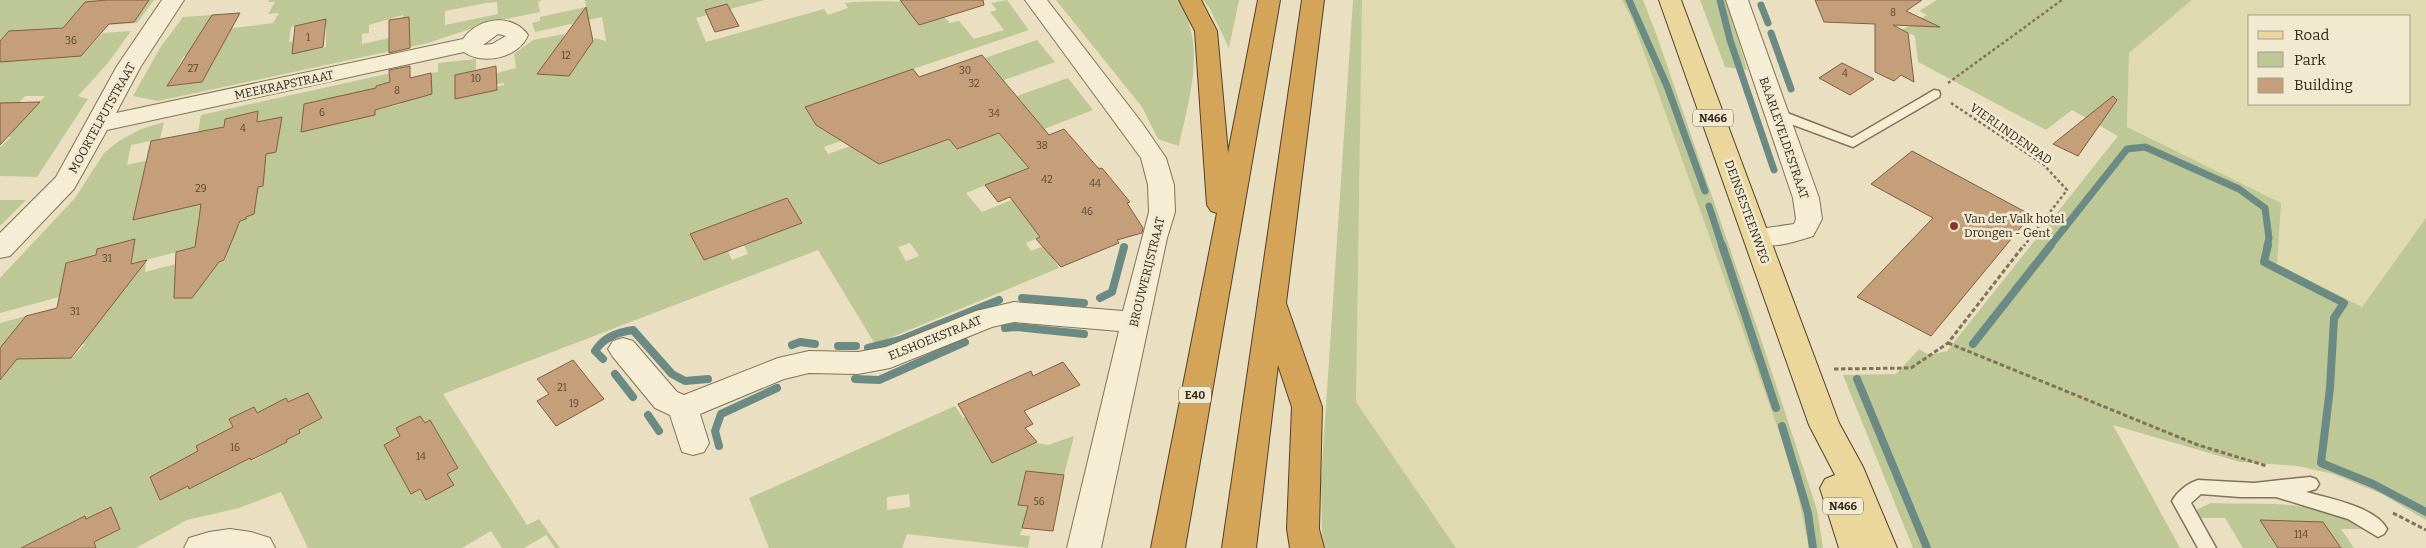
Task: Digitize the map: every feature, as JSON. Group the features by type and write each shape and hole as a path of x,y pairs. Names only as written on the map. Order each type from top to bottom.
{"highway":[{"path":"1190,0 1206,31 1223,242"},
{"name":"E40","path":"1168,548 1269,0"},
{"path":"1239,548 1313,0"},
{"path":"1272,300 1307,407 1303,529 1307,548"}],"main road":[{"name":"DEINSESTEENWEG","path":"1670,0 1824,425 1847,467 1880,548"},
{"name":"DEINSESTEENWEG","path":"1824,425 1828,466 1856,548"}],"street":[{"name":"MOORTELPUTSTRAAT","path":"0,249 65,183 77,165 129,66 173,0"},
{"name":"BROUWERIJSTRAAT","path":"1036,0 1133,128 1153,158 1161,185 1162,212 1084,548"},
{"name":"BAARLEVELDESTRAAT","path":"1737,0 1806,198 1809,219 1804,230 1787,235 1756,237"},
{"name":"MEEKRAPSTRAAT","path":"97,125 471,44"},
{"name":"ELSHOEKSTRAAT","path":"683,408 778,369 809,362 858,363 890,357 986,318 1014,312 1135,322"},
{"path":"623,349 666,400 683,408 693,443"},
{"path":"201,548 224,542 244,543 258,548"}],"lane":[{"path":"1777,114 1852,143 1934,94"},
{"path":"2207,548 2182,501 2198,487 2240,492 2274,490 2310,484"},
{"path":"2274,490 2353,513 2378,529"}],"path":[{"path":"1934,94 2062,0"},
{"name":"VIERLINDENPAD","path":"1834,369 1910,368 1948,343 2067,190 2043,164 1971,115 1934,94"},
{"path":"1948,343 2198,445 2270,467"}],"shaded area":[{"path":"1362,0 1622,0 1632,19 1793,471 1809,548 1456,548 1356,402"},
{"path":"2192,0 2426,0 2426,218 2362,307 2277,264 2127,127 2129,53"}],"green space":[{"path":"0,0 107,0 85,2 76,12 120,0 154,0 137,23 9,31 1,39 47,58 81,56 103,33 131,31 108,63 78,96 88,99 37,177 0,176 0,147 11,137 0,136","holes":["25,96 45,96 28,114 8,114"]},
{"path":"269,0 541,0 538,2 540,12 491,22 428,43 158,101 133,96 160,48 183,17 212,15 202,32 273,23 279,13 268,14 275,2 268,2","holes":["497,2 498,14 445,25 445,11","403,15 403,19 409,18 409,38 389,38 362,44 362,34 369,33 369,25","326,20 326,47 293,53 294,41 289,42 291,27","218,53 202,82 167,86 184,56"]},
{"path":"585,0 765,0 730,9 727,4 705,10 707,15 696,18 706,42 824,9 828,15 848,8 845,3 865,1 903,2 934,8 950,23 959,21 974,39 1004,30 990,12 997,10 991,3 1007,0 1029,30 913,69 915,137 923,148 949,139 957,149 1008,130 1052,159 966,193 982,212 1096,166 1102,168 1059,210 1029,222 1040,237 1026,243 1031,251 1066,237 1052,256 1059,268 875,344 818,250 443,394 527,525 539,519 560,548 555,548 546,535 524,548 502,548 491,531 462,548 308,548 281,492 239,508 187,520 136,548 96,548 94,542 120,529 111,507 86,519 84,517 21,548 0,548 0,381 18,358 72,358 85,344 0,346 0,323 26,316 10,336 111,283 0,313 0,278 75,198 104,153 119,141 141,129 164,122 160,139 131,145 127,165 157,158 198,132 201,115 409,69 409,78 376,86 376,110 401,104 401,101 431,73 438,72 438,63 476,59 476,71 455,99 470,96 470,94 504,85 504,83 497,84 497,73 516,68 514,54 533,40 564,34 564,37 538,74 569,76 595,38 606,41 602,17 535,32 532,23 540,21 540,17 586,7","holes":["840,95 844,101 808,113 805,108","258,112 257,122 221,154 225,119","852,137 856,144 828,154 824,147","265,164 263,186 188,203","787,198 802,223 744,245 748,254 732,260 728,251 704,260 691,234","256,200 254,214 240,221 240,225 204,234 197,231 199,214","135,240 131,266 62,284 66,263 96,255","910,243 919,256 906,261 898,247","192,248 191,260 145,272 146,260","228,252 225,260 176,274 176,267","308,393 322,419 299,430 286,442 252,461 249,455 189,488 188,486 160,500 150,477 198,451 196,446 233,427 229,419 254,407 257,413 286,398 288,402","420,416 425,423 430,421 458,468 447,474 453,485 427,500 384,445 400,436 396,428"]},
{"path":"1056,0 1177,0 1192,34 1194,53 1191,90 1179,146 1158,139 1142,107"},
{"path":"1203,0 1239,0 1229,48 1209,7"},
{"path":"1353,0 1362,0 1356,402 1456,548 1325,548 1322,535 1321,481"},
{"path":"1622,0 1643,0 1657,36 1762,342 1817,510 1823,548 1809,548 1793,471 1632,19"},
{"path":"1700,0 1727,0 1747,70 1725,67"},
{"path":"1937,0 2192,0 2129,53 2127,127 2281,203 2277,264 2362,307 2426,218 2426,520 2382,494 2333,474 2298,466 2240,462 2113,425 2180,548 1913,548 1843,375 1896,374 1919,349 1929,355 1947,351 2118,136 2072,110 2046,130 1918,62 1915,36 1902,30 1927,15 1919,11"},
{"path":"1037,40 1055,62 1004,80 985,58"},
{"path":"1068,78 1093,110 1044,129 1017,96"},
{"path":"0,200 26,200 0,226"},
{"path":"1019,401 1026,413 1001,425 984,449 992,463 1036,443 1048,445 1074,436 1064,475 1026,472 1018,505 1038,507 1023,527 1020,535 1030,536 1028,548 907,534 902,548 769,548 749,498 955,406 963,418 980,410","holes":["909,494 910,507 887,510 887,497"]},
{"path":"2211,503 2292,505 2311,508 2331,512 2349,519 2366,529 2341,529 2354,548 2341,548 2323,522 2260,520 2278,548 2243,548 2225,518 2198,518 2196,510"}],"building":[{"path":"149,0 134,22 109,24 81,56 0,62 0,41 9,31 63,28 85,2"},
{"path":"900,0 983,0 984,5 919,25"},
{"path":"1815,0 1922,0 1906,11 1940,27 1893,25 1908,33 1914,82 1901,75 1894,81 1875,72 1875,24 1824,22"},
{"path":"727,4 739,26 715,32 705,10"},
{"path":"586,7 593,41 569,76 537,74"},
{"path":"240,13 202,82 167,86 212,15"},
{"path":"409,17 410,48 389,53 389,20"},
{"path":"326,19 323,47 292,54 295,26"},
{"path":"982,55 1049,135 1064,129 1099,169 1102,168 1130,202 1127,203 1143,228 1142,233 1117,240 1119,243 1061,267 1036,239 1040,237 1010,197 998,202 985,185 1029,168 999,133 957,149 949,139 879,164 816,125 805,107 913,69 919,77"},
{"path":"1842,63 1874,79 1850,95 1819,78"},
{"path":"410,66 410,78 431,73 432,94 375,110 375,115 301,132 304,104 376,88 376,86 390,82 389,70"},
{"path":"496,66 497,90 455,99 455,75"},
{"path":"2113,96 2117,100 2078,156 2053,144"},
{"path":"40,102 0,145 0,103"},
{"path":"258,111 257,122 282,117 276,152 266,154 263,186 258,187 254,214 240,221 224,260 219,262 192,298 174,298 176,252 195,247 201,204 133,220 151,141 224,127 225,119"},
{"path":"1912,151 2031,215 1931,336 1857,297 1933,218 1871,184"},
{"path":"787,198 802,223 704,260 690,234"},
{"path":"135,239 131,264 147,260 71,358 17,359 0,380 0,348 26,316 57,308 66,263 96,255 97,249"},
{"path":"573,360 604,399 556,426 537,401 549,394 537,379"},
{"path":"1063,362 1080,385 1024,411 1033,424 1025,428 1037,442 992,463 958,404 1031,371 1033,376"},
{"path":"308,393 322,418 299,430 300,433 286,440 287,442 251,460 250,458 189,489 188,486 160,500 150,477 198,451 196,446 233,427 229,419 254,407 257,413 286,398 288,402"},
{"path":"420,416 425,423 430,420 458,468 447,474 454,485 426,500 420,489 411,494 384,445 400,436 396,428"},
{"path":"1026,471 1064,475 1053,531 1022,528 1028,506 1018,505"},
{"path":"111,507 120,529 94,542 96,548 21,548 85,516 86,519"},
{"path":"2260,520 2323,522 2341,548 2278,548"}],"waterway":[{"path":"1629,0 1667,86 1705,191"},
{"path":"1720,0 1730,40 1774,170"},
{"path":"1761,5 1768,23"},
{"path":"1771,33 1791,89"},
{"path":"2050,246 2127,149 2145,147 2239,189 2265,208 2269,238 2267,246"},
{"path":"1709,206 1722,246"},
{"path":"1722,245 1776,408"},
{"path":"1973,344 2051,245"},
{"path":"2268,245 2264,262 2344,303 2334,318 2330,388 2321,463 2373,484 2426,512"},
{"path":"1100,298 1112,292 1124,247"},
{"path":"1022,298 1084,303"},
{"path":"868,348 900,340 999,300"},
{"path":"1005,328 1015,327 1084,334"},
{"path":"603,359 595,351 598,346 616,334 633,330 672,374 685,381 708,379"},
{"path":"792,345 800,342 815,344"},
{"path":"855,379 879,380 965,342"},
{"path":"838,346 856,346"},
{"path":"615,374 633,397"},
{"path":"1857,379 1927,548"},
{"path":"719,446 715,431 721,414 777,388"},
{"path":"648,415 659,431"},
{"path":"1782,426 1808,513 1813,548"}],"place":[{"name":"Van der Valk hotel Drongen - Gent","path":"1954,226"}]}
